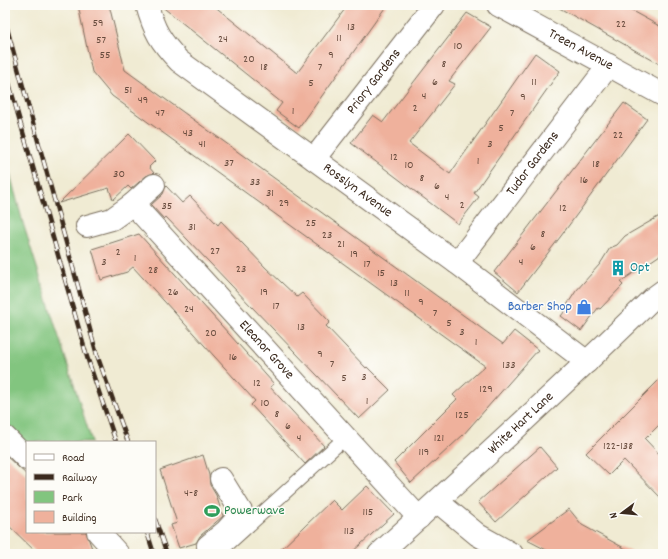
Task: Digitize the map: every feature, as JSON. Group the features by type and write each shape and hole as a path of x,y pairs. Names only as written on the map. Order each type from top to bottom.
{"street":[{"name":"Rosslyn Avenue","path":"148,5 151,20 162,43 179,61 458,263 587,362"},
{"name":"Priory Gardens","path":"314,159 434,5"},
{"name":"Treen Avenue","path":"498,5 663,95"},
{"name":"Tudor Gardens","path":"458,263 609,65"},
{"path":"87,226 112,220 154,185"},
{"name":"Eleanor Grove","path":"133,204 419,518"},
{"name":"White Hart Lane","path":"379,554 438,502 652,299 663,291"},
{"path":"5,437 26,459"},
{"path":"218,550 208,546 226,531 242,513 221,479"},
{"path":"438,502 478,535 512,554"},
{"path":"99,533 118,554"}],"lane":[{"path":"218,550 346,437"}],"green space":[{"path":"5,155 23,223 92,441 26,441 26,445 5,424"}],"building":[{"path":"78,5 109,5 125,70 503,344 514,331 538,350 463,435 411,483 394,462 457,399 453,395 485,366 112,96 92,72"},
{"path":"160,5 213,5 297,73 348,5 387,5 299,128 276,111 282,103"},
{"path":"554,5 621,5 663,28 663,66"},
{"path":"467,13 491,27 449,81 455,84 409,143 450,174 535,53 560,71 474,193 479,197 458,224 351,143 373,115 383,122"},
{"path":"624,103 647,119 518,292 494,272"},
{"path":"129,134 155,161 149,167 154,173 146,176 131,189 128,186 113,200 109,188 59,203"},
{"path":"166,186 182,203 190,196 218,225 221,221 266,268 297,297 302,293 330,322 326,326 366,368 367,367 390,390 359,419 166,217 164,219 151,205 163,194"},
{"path":"663,214 663,253 620,282 623,285 600,309 598,308 581,331 561,316 569,306 567,305 576,291 600,264 610,248 617,245 625,236"},
{"path":"139,234 274,384 270,387 324,446 305,464 251,405 255,401 133,267 127,272 101,280 92,249"},
{"path":"663,376 663,421 645,439 663,458 663,500 624,460 609,475 586,453"},
{"path":"540,447 557,467 496,522 478,502"},
{"path":"5,455 26,474 26,533 86,533 94,554 38,554 5,522"},
{"path":"203,455 209,475 210,485 216,495 223,516 200,536 196,543 179,548 171,525 177,523 160,470"},
{"path":"367,486 394,514 350,554 276,554 332,500 342,510"},
{"path":"569,509 582,525 635,554 554,554 527,540"}],"railway":[{"path":"5,21 97,355 128,441"},
{"path":"5,69 87,357 116,441"},
{"path":"156,522 167,554"},
{"path":"147,533 154,554"}],"place":[{"name":"Opt","path":"618,268"},
{"name":"Barber Shop","path":"584,307"},
{"name":"Powerwave","path":"212,511"}]}
